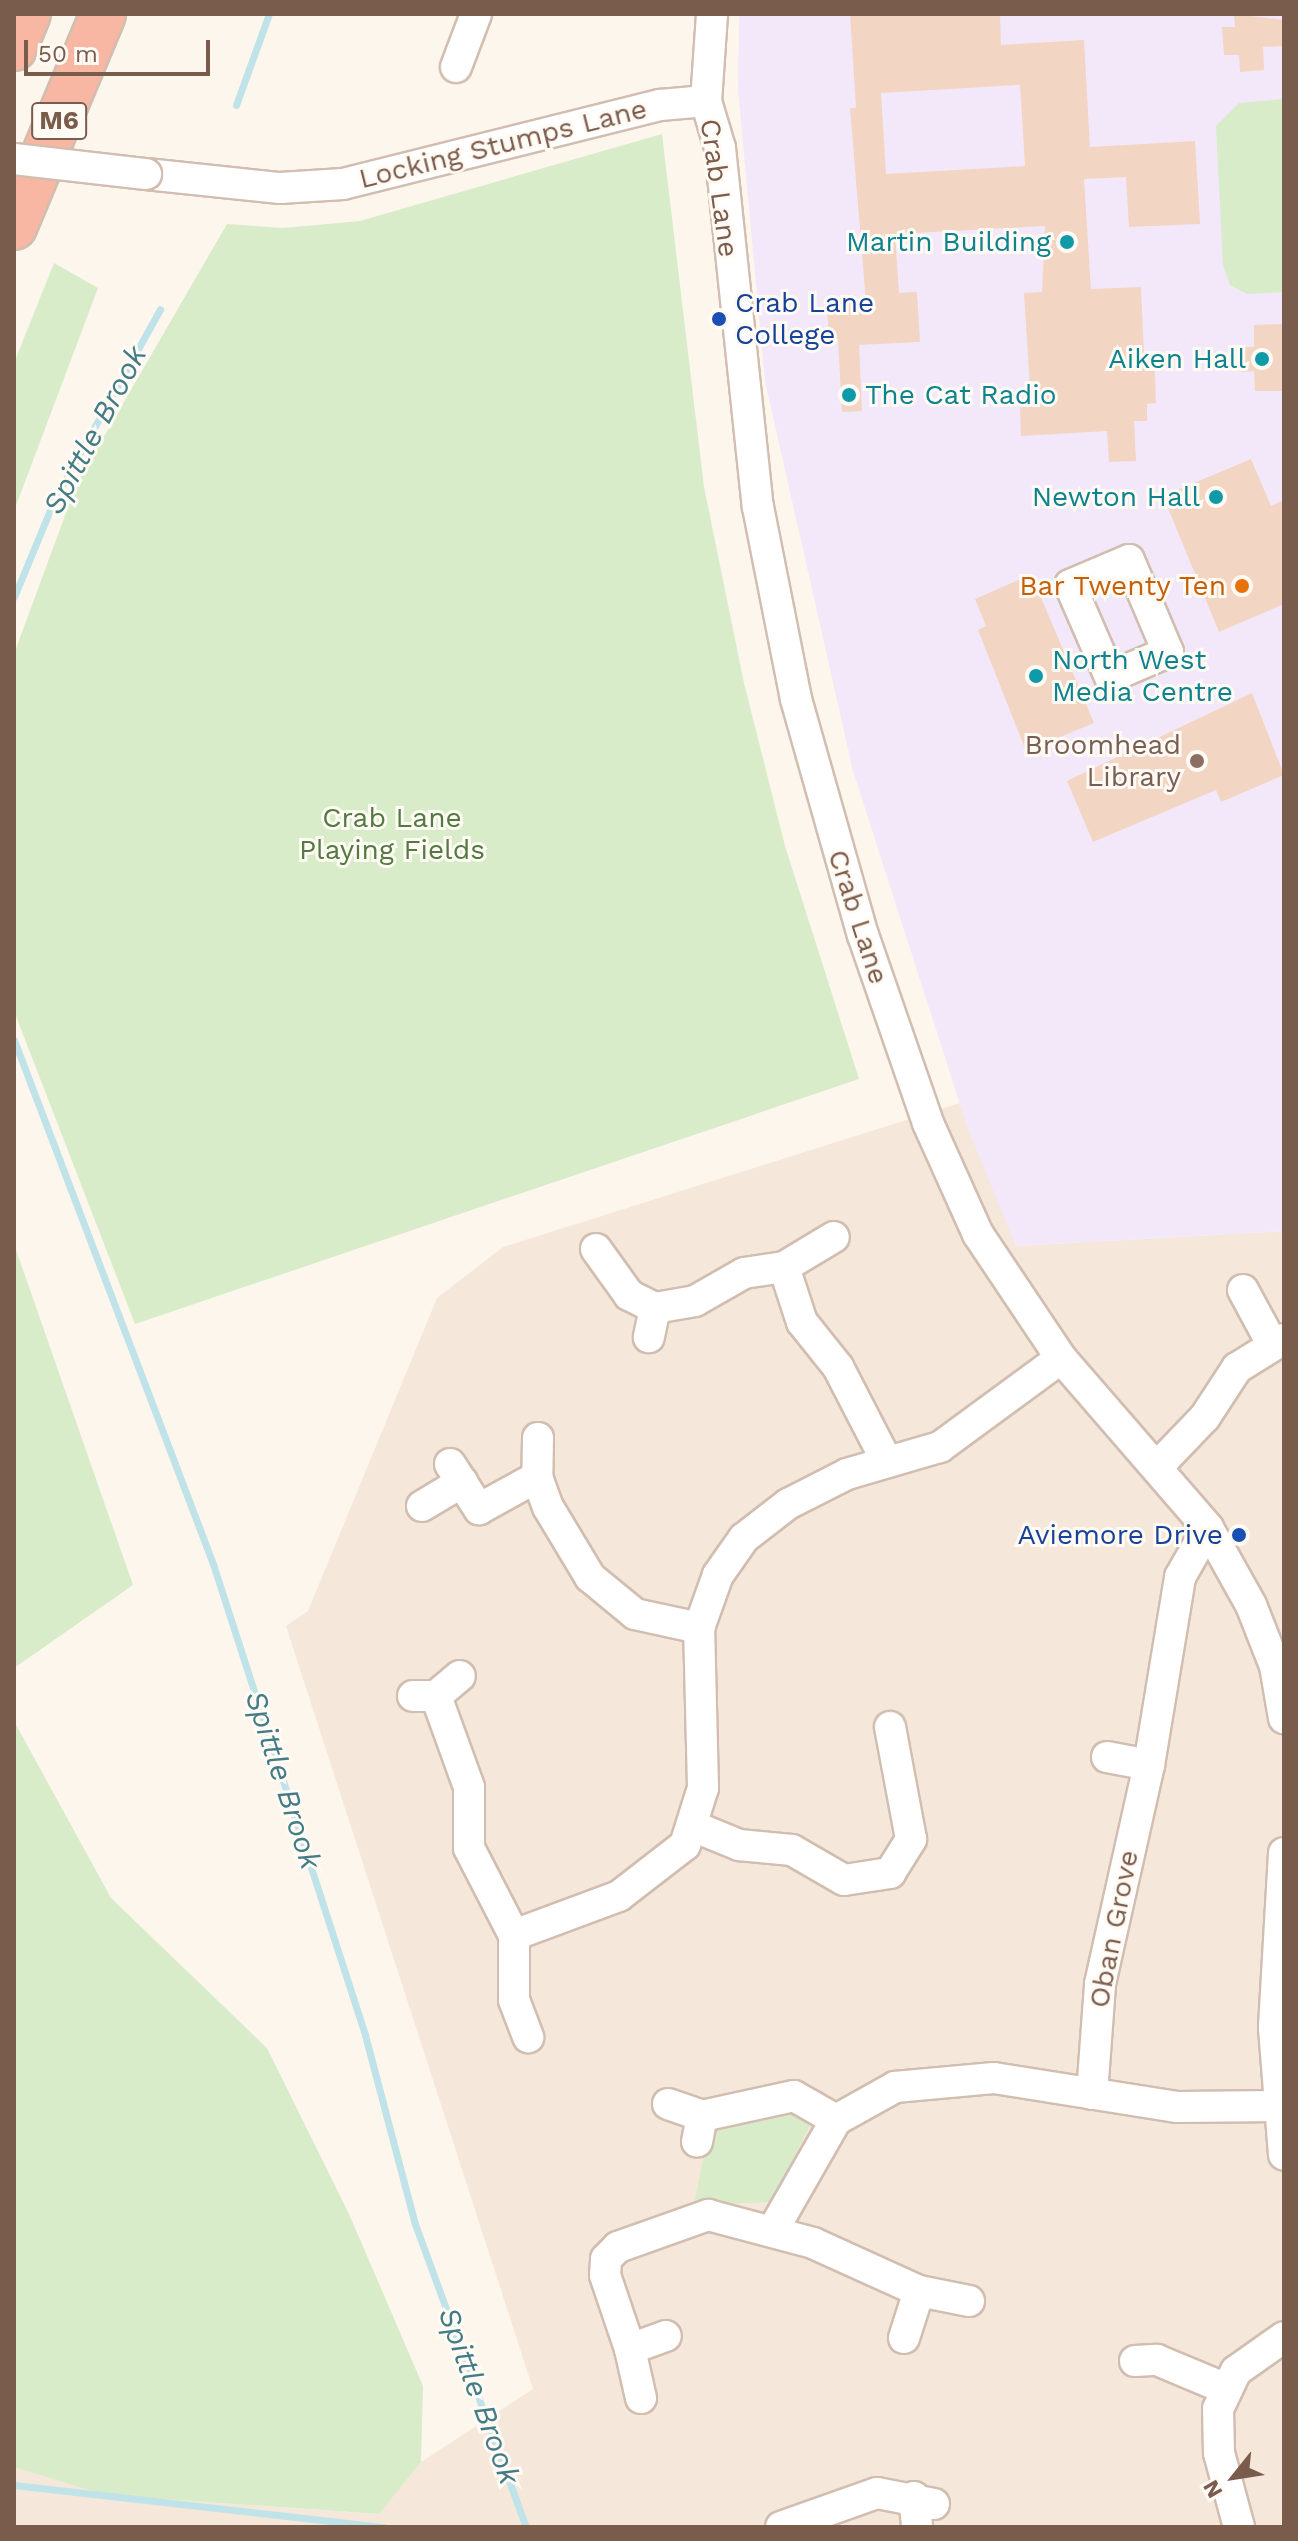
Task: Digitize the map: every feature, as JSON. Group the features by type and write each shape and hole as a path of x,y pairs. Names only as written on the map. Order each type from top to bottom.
{"highway":[{"path":"14,48 28,14"},
{"name":"M6","path":"14,227 103,14"}],"street":[{"path":"456,67 476,14"},
{"name":"Crab Lane","path":"712,14 706,101 720,148 758,507 827,823 942,1159 1010,1288 1061,1358 1158,1466 1208,1528 1251,1605 1275,1666 1284,1718"},
{"name":"Locking Stumps Lane","path":"14,159 280,188 343,184 660,105 706,101"},
{"path":"596,1249 623,1289 652,1322 744,1273 784,1267 834,1237"},
{"path":"784,1267 802,1322 838,1367 887,1462"},
{"path":"1158,1466 1205,1417 1237,1368 1277,1340 1243,1289"},
{"path":"514,1935 619,1896 674,1858 695,1827 703,1788 699,1628 718,1575 744,1538 814,1490 887,1462 940,1447 1061,1358"},
{"path":"538,1438 537,1477 560,1533 605,1593 635,1614 699,1628"},
{"path":"422,1506 456,1473 479,1509 537,1477"},
{"name":"Oban Grove","path":"1092,2094 1100,1984 1169,1672 1180,1577 1208,1528"},
{"path":"460,1676 425,1696 469,1787 469,1848 514,1935 514,2000 528,2037"},
{"path":"695,1827 739,1845 792,1850 844,1880 890,1873 911,1839 890,1727"},
{"path":"1107,1757 1149,1765"},
{"path":"1284,1853 1278,2106 1284,2155"},
{"path":"773,2230 836,2120 875,2093 927,2082 994,2078 1178,2107 1278,2106"},
{"path":"668,2104 700,2129 794,2096 836,2120"},
{"path":"641,2398 630,2349 605,2275 611,2252 708,2215 773,2230 919,2291 969,2301"},
{"path":"904,2338 919,2291"},
{"path":"630,2349 666,2336"},
{"path":"1239,2527 1216,2431 1224,2388 1252,2355 1284,2337"},
{"path":"1135,2361 1157,2360 1224,2388"},
{"path":"781,2527 860,2497 922,2509"}],"shaded area":[{"path":"739,14 1284,14 1284,1231 1016,1246 967,1126 853,771 765,381 738,90"},
{"path":"960,1103 1016,1246 1284,1231 1284,2527 14,2527 14,2467 104,2495 378,2514 421,2462 533,2389 286,1626 308,1611 437,1298 503,1247"}],"green space":[{"path":"1284,99 1284,292 1247,294 1230,285 1223,265 1216,126 1239,103"},
{"name":"Crab Lane Playing Fields","path":"662,134 704,487 744,683 785,846 859,1079 135,1324 14,1011 14,654 77,483 227,224 283,228 360,221"},
{"path":"54,263 98,288 14,511 14,363"},
{"path":"14,1244 133,1585 14,1668"},
{"path":"14,1721 111,1898 267,2048 349,2214 423,2386 421,2462 379,2514 104,2495 14,2467"},
{"path":"790,2108 810,2126 771,2202 694,2205 709,2129"}],"building":[{"name":"Martin Building","path":"850,14 1000,14 1001,45 1084,40 1090,147 1195,141 1200,224 1129,227 1126,177 1084,179 1091,289 1141,287 1144,354 1154,353 1156,403 1147,404 1147,421 1134,421 1136,461 1109,462 1107,431 1021,436 1020,405 1031,404 1024,293 1042,292 1045,226 895,234 899,293 917,292 920,342 859,345 862,411 842,412 838,339 829,340 827,305 866,302 850,108 856,108","holes":["1020,85 1025,166 886,174 881,93"]},
{"path":"1234,14 1284,20 1284,46 1263,47 1264,70 1240,72 1239,55 1224,55 1222,27 1235,27"},
{"name":"Aiken Hall","path":"1282,324 1284,391 1255,391 1254,371 1241,372 1240,347 1254,347 1254,325"},
{"name":"Bar Twenty Ten","path":"1251,459 1271,506 1284,500 1284,604 1219,632 1163,496"},
{"name":"North West Media Centre","path":"1021,579 1027,592 1037,588 1094,723 1026,751 978,630 986,626 975,599"},
{"name":"Broomhead Library","path":"1252,693 1284,775 1221,802 1216,790 1093,842 1067,781"}],"waterway":[{"name":"Spittle Brook","path":"236,105 269,14"},
{"name":"Spittle Brook","path":"14,597 55,498 160,309"},
{"name":"Spittle Brook","path":"14,1040 213,1564 365,2035 415,2224 526,2527"},
{"path":"14,2485 385,2527"}],"place":[{"name":"Martin Building","path":"1067,242"},
{"name":"Crab Lane College","path":"719,319"},
{"name":"Aiken Hall","path":"1262,359"},
{"name":"The Cat Radio","path":"849,395"},
{"name":"Newton Hall","path":"1216,497"},
{"name":"Bar Twenty Ten","path":"1242,586"},
{"name":"North West Media Centre","path":"1036,676"},
{"name":"Broomhead Library","path":"1197,761"},
{"name":"Aviemore Drive","path":"1239,1535"}]}
